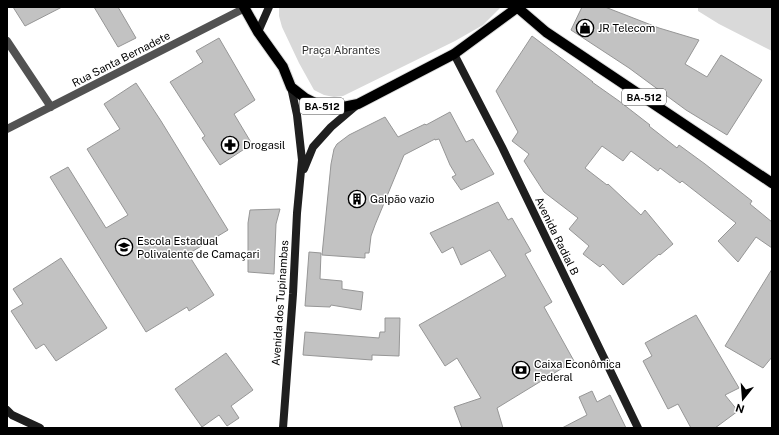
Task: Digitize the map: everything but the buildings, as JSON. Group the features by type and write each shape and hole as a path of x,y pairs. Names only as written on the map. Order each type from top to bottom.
{"main road":[{"name":"BA-512","path":"244,8 258,32 283,67 291,87 305,98 319,105 333,109 358,104 454,54 518,8 546,32 772,183"}],"street":[{"path":"258,32 269,7"},
{"name":"Rua Santa Bernadete","path":"7,130 244,8"},
{"path":"7,41 51,107"},
{"name":"Avenida Radial B","path":"454,54 502,147 638,428"},
{"name":"Avenida dos Tupinambas","path":"283,428 293,294 297,213 302,160 297,115 291,87"},
{"name":"Avenida dos Tupinambas","path":"300,179 313,147 331,127 358,104"},
{"path":"7,410 12,415 40,428"}],"green space":[{"name":"Praça Abrantes","path":"279,7 501,7 483,25 455,41 343,96 334,97 324,95 314,90 282,27 279,16"},
{"path":"698,7 772,7 772,51 719,24 698,11"}],"place":[{"name":"JR Telecom","path":"585,28"},
{"name":"Drogasil","path":"230,145"},
{"name":"Galpão vazio","path":"357,199"},
{"name":"Escola Estadual Polivalente de Camaçari","path":"124,247"},
{"name":"Caixa Econômica Federal","path":"521,370"}]}
